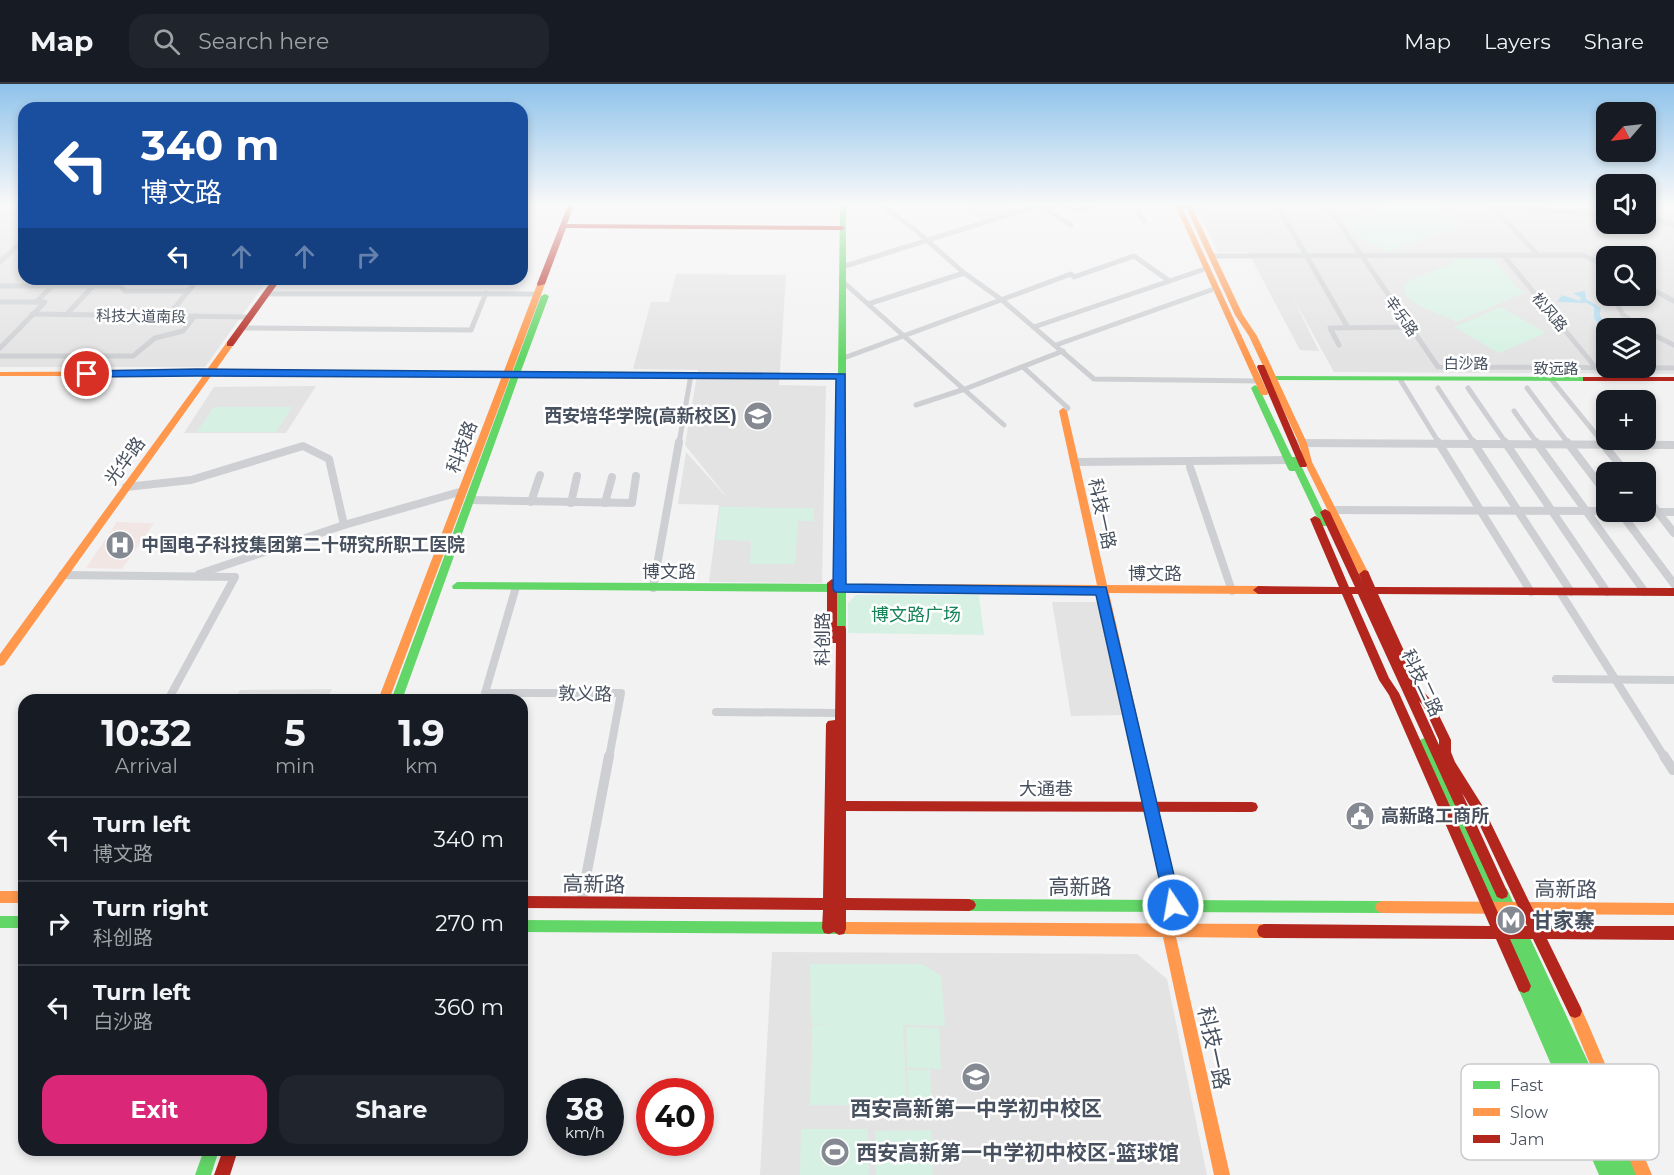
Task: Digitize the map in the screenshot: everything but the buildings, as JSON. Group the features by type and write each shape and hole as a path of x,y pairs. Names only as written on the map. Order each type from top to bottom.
{"street":[{"name":"科技路","path":"398,694 471,500 538,294 554,256"},
{"name":"科技路","path":"385,694 556,256"},
{"name":"科创路","path":"834,928 840,256"},
{"name":"科创路","path":"839,378 841,256"},
{"path":"842,267 877,256"},
{"path":"945,256 1064,351 1094,379 1266,380"},
{"path":"841,359 1071,274 1074,277 1134,256 1168,280"},
{"path":"1195,256 1211,290 1266,380"},
{"name":"科技二路","path":"1204,256 1266,380 1500,908 1516,932 1580,1064"},
{"name":"科技二路","path":"1206,256 1236,321 1298,443 1358,592"},
{"path":"1373,256 1212,256 1239,315 1253,336 1266,380 1281,447 1358,592 1418,693 1428,704 1445,740 1445,752 1451,765 1478,809 1599,1064"},
{"path":"1306,256 1347,326"},
{"name":"辛乐路","path":"1361,256 1438,367"},
{"name":"松风路","path":"1504,256 1596,368"},
{"path":"1034,327 1202,270"},
{"path":"868,304 964,273"},
{"path":"841,280 906,335 1004,425"},
{"path":"168,316 193,285"},
{"name":"光华路","path":"0,662 273,285"},
{"path":"0,286 120,286 125,291 188,291"},
{"path":"36,302 52,286"},
{"path":"66,315 93,286"},
{"path":"1056,345 1211,290"},
{"path":"1656,291 1674,301"},
{"path":"242,328 471,330 486,293"},
{"path":"267,294 538,294"},
{"path":"0,302 45,302 0,348"},
{"path":"1616,306 1628,318"},
{"name":"科技大道南段","path":"32,314 249,317"},
{"path":"0,356 133,356 146,342 166,332 183,331 195,316"},
{"path":"1339,345 1330,328 1410,327"},
{"path":"1656,336 1674,345"},
{"path":"916,405 1064,351"},
{"path":"1023,367 1068,408 1063,411"},
{"name":"致远路","path":"1438,367 1596,368"},
{"path":"1448,367 1455,378"},
{"name":"致远路","path":"1656,368 1674,368"},
{"path":"0,374 839,378"},
{"path":"653,588 690,377"},
{"name":"白沙路","path":"1330,380 1455,378 1674,381"},
{"name":"白沙路","path":"1266,380 1553,380"},
{"path":"1553,380 1596,435"},
{"path":"1401,381 1531,592"},
{"path":"1438,388 1517,511 1616,680 1673,770"},
{"path":"1468,388 1608,592"},
{"path":"1527,388 1596,480"},
{"name":"科技一路","path":"1063,411 1101,590 1173,905"},
{"path":"1514,411 1645,592"},
{"path":"1559,1064 1499,932 1500,908 1393,693 1384,680 1358,592 1345,534 1298,443 1596,445"},
{"path":"1656,445 1674,445"},
{"path":"126,487 191,480 303,446 328,459 342,506 344,525"},
{"path":"1608,450 1618,462"},
{"path":"1074,462 1289,460"},
{"path":"1190,467 1232,591"},
{"path":"531,502 540,475"},
{"path":"570,503 577,476"},
{"path":"605,503 612,477"},
{"path":"471,500 632,503 636,477"},
{"path":"192,577 344,525 463,491"},
{"path":"1331,510 1596,511"},
{"path":"1657,512 1674,512"},
{"path":"1657,512 1674,532"},
{"path":"1628,522 1674,584"},
{"path":"62,575 235,577 171,694"},
{"name":"博文路","path":"457,586 1674,592"},
{"name":"敦义路","path":"516,587 485,693 621,693 581,903"},
{"path":"1556,679 1674,680"},
{"path":"716,711 835,713"},
{"name":"科创路","path":"834,906 839,806 835,713"},
{"name":"大通巷","path":"839,806 1252,807"},
{"path":"0,897 18,897"},
{"name":"高新路","path":"528,902 834,906 1173,905 1674,909"},
{"path":"0,922 18,922"},
{"path":"528,926 1674,933"},
{"name":"科技一路","path":"1168,930 1222,1175"},
{"name":"科技二路","path":"1516,932 1574,1064"},
{"path":"203,1175 210,1156"},
{"path":"222,1175 229,1156"},
{"path":"1600,1160 1606,1175"},
{"name":"科技二路","path":"1615,1160 1622,1175"},
{"name":"科技二路","path":"1626,1160 1633,1175"},
{"path":"1637,1160 1644,1175"}],"shaded area":[{"path":"0,256 18,256 18,285 264,285 205,367 0,367"},
{"path":"1250,256 1596,256 1596,306 1656,306 1656,256 1674,256 1674,374 1656,374 1656,318 1596,318 1596,374 1334,372 1292,296 1319,351 1300,350"},
{"name":"西安培华学院(高新校区)","path":"676,274 786,275 779,385 826,386 822,583 709,582 719,505 678,504 686,452 730,501 685,445 698,370 633,369 651,302 669,302"},
{"path":"316,386 286,433 184,433 214,387"},
{"name":"中国电子科技集团第二十研究所职工医院","path":"117,522 154,523 122,569 86,568"},
{"path":"1052,602 1098,602 1124,715 1071,716"},
{"path":"332,689 330,694 238,694 240,690"},
{"name":"西安高新第一中学初中校区","path":"772,952 1137,954 1167,979 1207,1175 760,1175"}],"green space":[{"path":"1454,259 1493,259 1517,288 1526,292 1456,322 1422,307 1405,294 1404,285 1411,280 1452,264"},
{"path":"1501,307 1546,333 1499,353 1454,327"},
{"path":"214,407 292,407 276,432 197,432"},
{"path":"720,507 814,508 814,521 798,521 795,564 750,564 751,541 716,540"},
{"name":"博文路广场","path":"856,595 979,595 984,635 848,633 848,603"},
{"path":"810,964 922,964 941,976 945,1026 903,1025 907,1106 810,1105 812,1025 837,1025 811,1024"},
{"path":"906,1027 939,1028 941,1069 907,1068"},
{"path":"907,1070 930,1070 932,1101 909,1100"},
{"name":"西安高新第一中学初中校区-篮球馆","path":"801,1129 868,1129 869,1175 800,1175"},
{"path":"931,1130 933,1160 875,1160 875,1131"},
{"path":"876,1162 932,1162 933,1175 876,1175"}],"water":[{"path":"1585,291 1586,299 1601,308 1601,318 1596,318 1596,320 1594,307 1587,303 1557,302 1562,295 1580,301 1581,298 1573,293"}],"traffic: fast":[{"path":"841,629 843,256"},
{"path":"398,694 545,296"},
{"path":"406,373 841,376"},
{"path":"1269,378 1586,379"},
{"path":"1255,388 1293,469"},
{"path":"1294,459 1324,524"},
{"path":"457,586 893,588"},
{"path":"1424,743 1571,1064"},
{"path":"1502,893 1581,1064"},
{"path":"969,905 1382,907"},
{"path":"0,922 18,922"},
{"path":"528,926 848,928"},
{"path":"1524,986 1558,1064"},
{"path":"203,1175 210,1156"},
{"path":"1600,1160 1607,1175"},
{"path":"1615,1160 1622,1175"},
{"path":"1626,1160 1633,1175"}],"traffic: slow":[{"path":"1201,256 1264,393"},
{"path":"1212,256 1239,315 1253,336 1303,443 1308,462 1364,574"},
{"path":"385,694 541,284"},
{"path":"0,662 230,344"},
{"path":"0,374 406,373"},
{"path":"1063,411 1173,905"},
{"path":"893,588 1258,590"},
{"path":"0,897 18,897"},
{"path":"1382,907 1674,909"},
{"path":"848,928 1264,931"},
{"path":"1168,930 1222,1175"},
{"path":"1575,1011 1598,1064"},
{"path":"1637,1160 1644,1175"}],"traffic: jam":[{"path":"541,284 552,256"},
{"path":"230,344 273,285"},
{"path":"1261,367 1303,465"},
{"path":"1586,379 1674,379"},
{"path":"1325,512 1502,893"},
{"path":"1315,519 1384,680 1393,693 1524,986"},
{"path":"1364,574 1418,693 1428,704 1445,740 1445,752 1451,765 1478,809 1575,1011"},
{"path":"832,583 832,640"},
{"path":"1258,590 1674,592"},
{"path":"839,929 841,629"},
{"path":"829,928 832,724"},
{"path":"839,806 1252,807"},
{"path":"528,902 969,905"},
{"path":"1264,931 1674,933"},
{"path":"222,1175 229,1156"}],"place":[{"name":"西安培华学院(高新校区)","path":"758,416"},
{"name":"中国电子科技集团第二十研究所职工医院","path":"120,545"},
{"name":"高新路工商所","path":"1360,816"},
{"name":"甘家寨","path":"1511,920"},
{"name":"西安高新第一中学初中校区","path":"976,1077"},
{"name":"西安高新第一中学初中校区-篮球馆","path":"835,1152"}],"route":[{"path":"87,374 197,372 841,376 840,589 1101,590 1173,905"}]}
